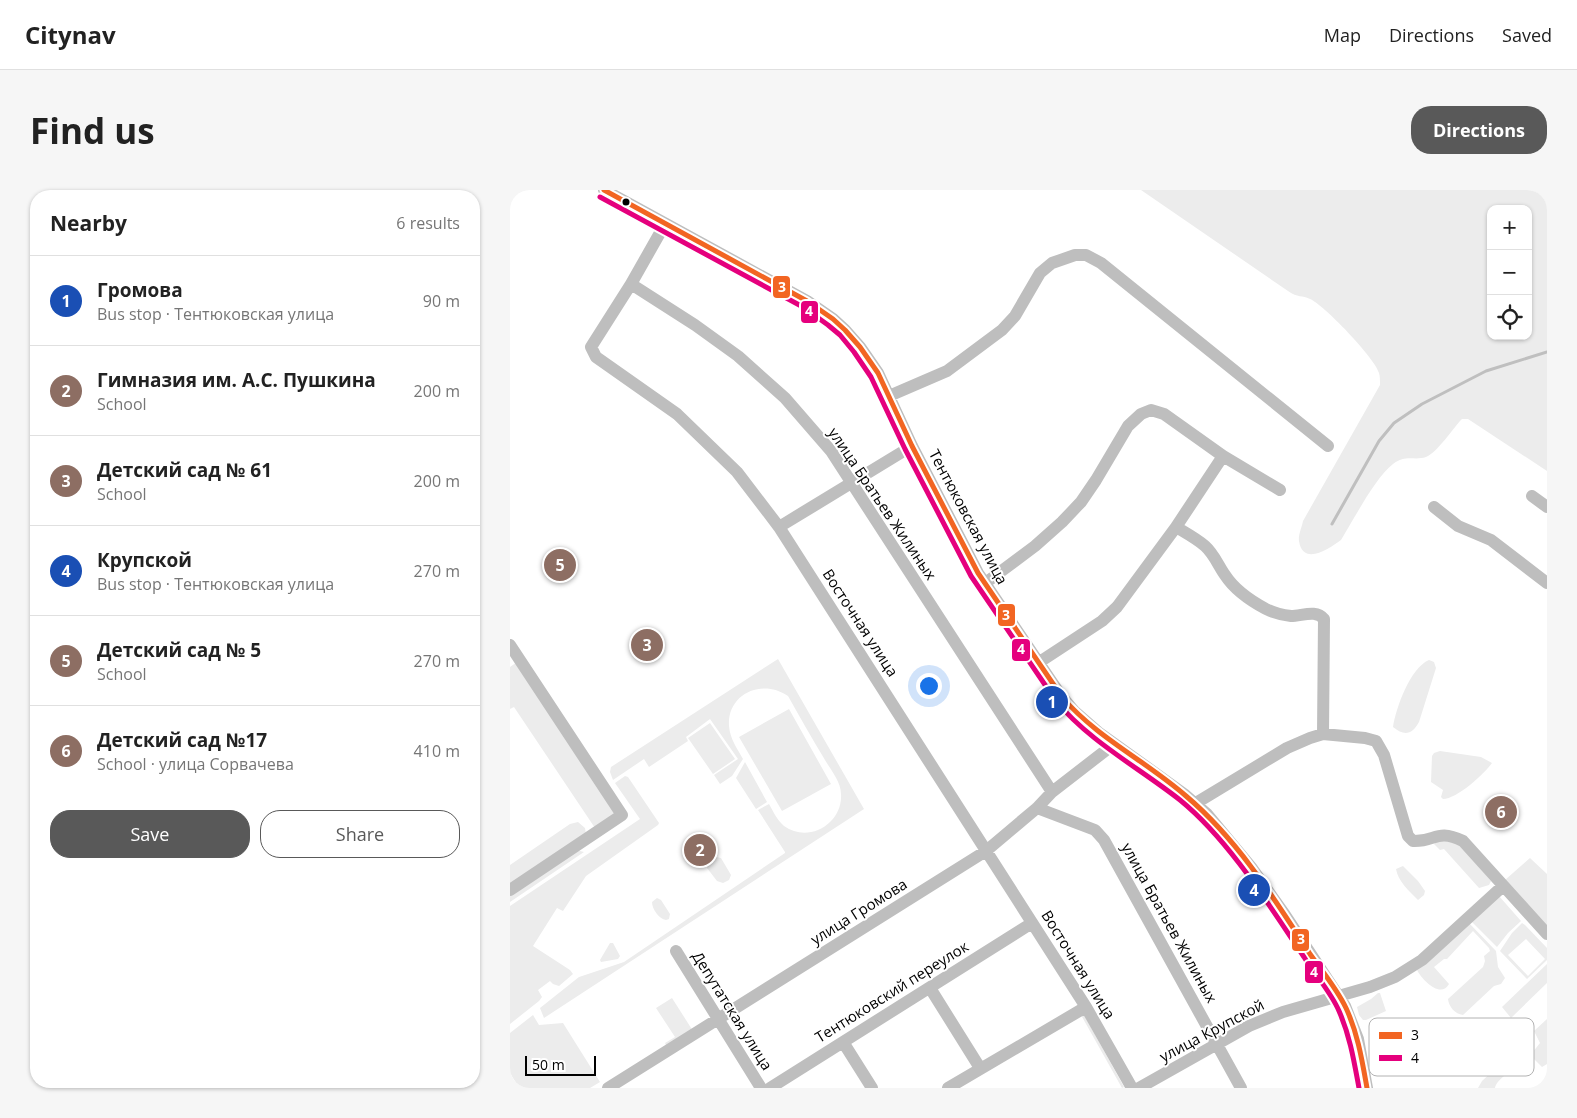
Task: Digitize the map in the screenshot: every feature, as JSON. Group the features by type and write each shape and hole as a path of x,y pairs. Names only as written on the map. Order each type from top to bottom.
{"street":[{"name":"Тентюковская улица","path":"604,190 807,301 845,330 878,373 912,446 984,584 1038,663 1074,711 1114,744 1196,803 1221,829 1251,867 1340,996 1350,1016 1358,1039 1367,1088"},
{"path":"631,284 665,224"},
{"path":"889,396 946,370 1002,330 1015,316 1040,273 1052,263 1075,254 1086,255 1101,262 1328,446"},
{"name":"Восточная улица","path":"631,284 591,347 596,357 677,414 737,472 779,527 1086,1007 1132,1088"},
{"name":"улица Братьев Жилиных","path":"631,284 738,356 785,398 831,451 1052,792"},
{"path":"984,584 1062,522 1081,502 1128,426 1140,414 1151,410 1164,414 1223,456 1280,490"},
{"path":"779,527 912,446"},
{"path":"1038,663 1102,621 1117,607 1176,527 1223,456"},
{"path":"1532,496 1547,507"},
{"path":"1434,507 1463,528 1491,540 1547,583"},
{"path":"1176,527 1205,546 1212,553 1229,581 1238,590 1265,608 1278,614 1286,615 1314,613 1321,615 1324,619 1323,734"},
{"path":"510,645 622,815 510,890"},
{"path":"1196,803 1287,748 1310,738 1323,734 1365,738 1376,741 1384,755 1408,836 1413,841 1439,835 1452,836 1462,841 1547,934"},
{"name":"улица Громова","path":"608,1088 986,851 1052,792 1114,744"},
{"name":"улица Братьев Жилиных","path":"1036,808 1095,830 1104,840 1241,1088"},
{"name":"улица Крупской","path":"1139,1088 1249,1026 1283,1012 1370,987 1395,977 1422,960 1503,886"},
{"name":"Тентюковский переулок","path":"770,1088 1032,923"},
{"name":"Депутатская улица","path":"676,951 761,1088"},
{"path":"930,988 980,1068"},
{"path":"948,1088 1086,1007"},
{"path":"843,1042 872,1088"}],"shaded area":[{"path":"1141,190 1547,190 1547,471 1468,419 1462,419 1430,455 1422,458 1402,459 1386,470 1358,510 1341,540 1324,551 1311,554 1306,553 1299,541 1303,521 1380,385 1380,379 1376,366 1369,356 1337,321 1317,303 1305,297 1295,295"},
{"path":"778,659 864,809 544,1018 540,1008 579,977 624,962 785,853 758,810 769,804 784,826 804,833 823,828 836,814 840,804 841,790 835,776 788,696 768,689 757,689 748,692 734,705 730,715 729,726 734,743 743,759 732,776 720,784 714,775 738,759 710,719 686,737 688,741 649,767 644,759 613,780 610,772 611,767"},
{"path":"1429,660 1434,662 1436,668 1419,722 1411,732 1401,732 1393,727 1405,689 1416,671"},
{"path":"517,662 616,814 595,828 514,707 510,709 510,667"},
{"path":"789,709 831,784 782,811 739,737"},
{"path":"710,723 735,759 713,774 688,738"},
{"path":"1440,751 1481,757 1492,763 1463,791 1443,799 1441,797 1443,790 1431,782 1432,756"},
{"path":"745,762 767,802 756,809 736,778"},
{"path":"625,776 628,777 659,823 586,876 563,911 557,908 533,946 570,970 573,974 559,986 550,981 538,990 542,997 539,1001 510,1024 510,906 640,819 615,783"},
{"path":"578,822 585,828 586,834 510,886 510,865 570,824"},
{"path":"1440,838 1461,845 1491,881 1489,885 1479,888 1444,849 1440,850 1434,844"},
{"path":"576,850 584,852 510,902 510,894"},
{"path":"716,857 721,858 731,875 729,880 723,883 717,881 707,868 709,860"},
{"path":"1530,858 1547,874 1547,928 1505,880"},
{"path":"1403,866 1425,891 1424,895 1418,900 1399,878 1396,869"},
{"path":"1499,896 1521,921 1497,947 1471,921"},
{"path":"657,898 661,900 670,914 669,919 661,918 655,911 652,902"},
{"path":"1469,923 1496,951 1498,967 1505,978 1501,984 1494,986 1463,1015 1453,1010 1448,999 1483,967 1484,956 1490,951 1473,931 1447,959 1444,959 1434,967 1449,984 1446,988 1437,989 1427,983 1417,970"},
{"path":"1522,923 1547,948 1547,960 1527,979 1500,951 1512,933","holes":["1526,939 1545,959 1528,976 1508,955"]},
{"path":"610,943 613,943 620,956 618,959 601,962 600,960"},
{"path":"1547,964 1547,983 1511,1018 1502,1007"},
{"path":"1380,993 1386,1011 1363,1020 1359,1015 1357,1007"},
{"path":"672,998 693,1031 666,1045 665,1043 675,1037 656,1008"},
{"path":"1083,1013 1124,1087 1122,1088 1081,1015"},
{"path":"533,1015 539,1025 563,1023 600,1082 590,1088 519,1088 510,1073 510,1033"},
{"path":"1547,1019 1547,1064 1542,1067 1534,1059 1534,1050 1540,1043 1534,1031"},
{"path":"1487,1076 1504,1076 1495,1088 1478,1088"}],"waterway":[{"path":"1332,524 1379,441 1394,423 1422,404 1486,371 1547,352"}],"transit line":[{"name":"3","path":"604,190 807,301 833,319 860,347 878,373 912,446 978,573 1062,697 1076,712 1106,737 1171,783 1186,796 1222,831 1254,870 1342,1001 1357,1037 1367,1088"},
{"name":"4","path":"600,197 803,307 840,335 871,377 905,449 971,576 1056,701 1069,716 1099,742 1180,800 1198,816 1232,854 1336,1004 1349,1039 1359,1088"}],"place":[{"name":"Детский сад № 5","path":"560,565"},
{"name":"Детский сад № 61","path":"647,645"},
{"name":"Громова","path":"1052,702"},
{"name":"Детский сад №17","path":"1501,812"},
{"name":"Гимназия им. А.С. Пушкина","path":"700,850"},
{"name":"Крупской","path":"1254,890"}]}
